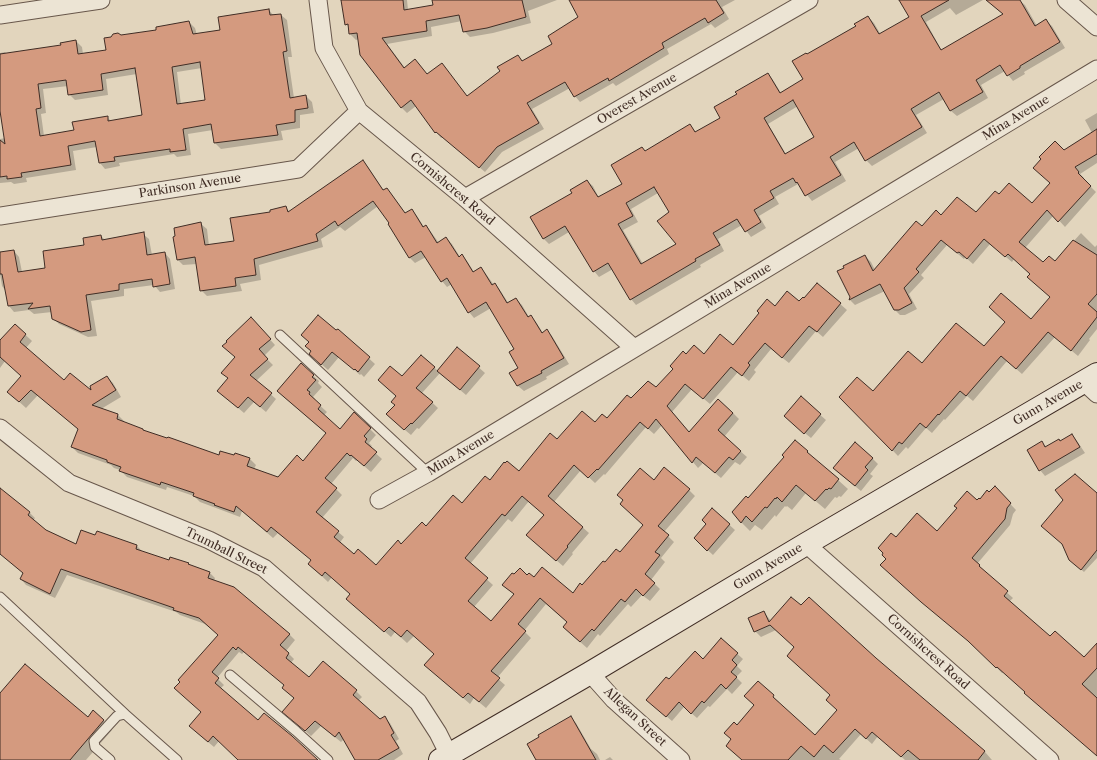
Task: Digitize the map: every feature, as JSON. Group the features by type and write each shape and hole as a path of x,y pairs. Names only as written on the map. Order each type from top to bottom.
{"street":[{"path":"0,16 101,0"},
{"name":"Cornishcrest Road","path":"318,0 324,48 359,111 465,198 634,348"},
{"name":"Overest Avenue","path":"465,198 809,0"},
{"path":"1066,0 1097,26"},
{"name":"Mina Avenue","path":"379,500 428,473 1097,69"},
{"name":"Parkinson Avenue","path":"0,216 298,169 359,111"},
{"name":"Gunn Avenue","path":"444,757 590,673 806,544 1093,383"},
{"name":"Trumball Street","path":"0,428 69,483 208,540 264,568 418,702 438,733 444,757"},
{"name":"Cornishcrest Road","path":"806,544 1050,760"},
{"name":"Allegan Street","path":"590,673 614,700 681,760"}],"lane":[{"path":"280,335 428,473"},
{"path":"0,597 125,714 177,760"},
{"path":"230,675 328,760"},
{"path":"110,760 95,747 94,741 117,716 125,714"}],"building":[{"path":"341,0 403,0 404,10 433,5 432,0 522,0 526,17 487,28 463,32 459,15 426,21 427,31 382,38 404,68 415,59 427,74 442,63 467,96 500,71 497,67 518,55 522,61 552,44 548,36 578,17 569,0 716,0 724,13 708,23 705,18 662,43 664,48 609,81 608,78 574,97 565,82 527,103 539,123 497,147 479,168 436,132 435,133 411,100 401,108 360,55 357,33 349,34 348,24 345,25"},
{"path":"899,0 949,0 921,16 941,50 1003,14 986,0 1020,0 1035,26 1046,19 1060,42 1020,66 1020,68 1007,76 1000,65 976,80 983,92 950,111 939,92 911,109 922,127 865,161 854,142 830,157 841,175 805,196 793,178 770,191 774,198 754,210 761,222 745,232 737,219 713,233 720,245 630,300 608,263 593,272 565,226 543,239 530,217 572,193 570,190 587,180 598,197 622,184 611,165 642,147 645,151 690,124 695,132 720,118 714,107 737,94 735,92 768,73 780,93 803,79 792,61 856,26 854,24 868,16 879,34 909,17","holes":["793,100 814,137 785,154 764,118","654,187 669,212 657,221 676,244 641,264 618,224 633,216 626,203"]},
{"path":"269,9 270,15 281,14 287,51 283,52 290,98 306,95 308,108 295,110 295,122 276,125 278,135 214,143 211,124 183,129 186,150 170,152 170,149 114,157 115,161 99,163 95,141 68,146 71,165 21,173 22,177 7,179 7,176 0,177 0,140 5,144 0,111 0,54 61,45 60,43 76,40 78,54 106,50 104,38 111,37 113,34 118,33 121,35 156,30 156,27 189,21 193,34 220,30 218,17","holes":["200,62 205,100 177,104 172,67","135,68 142,115 108,121 108,116 72,122 74,130 40,136 36,109 41,108 38,84 66,80 68,95 103,90 101,74"]},
{"path":"1097,129 1097,154 1075,167 1079,172 1078,173 1091,186 1058,222 1047,210 1019,242 1043,262 1049,256 1055,261 1073,240 1097,255 1097,294 1088,304 1097,312 1097,317 1071,351 1048,332 1016,369 1001,356 966,396 960,391 926,428 920,423 902,444 899,442 892,451 839,397 857,377 873,391 908,351 922,363 956,323 984,346 1005,322 989,307 1001,293 1031,319 1050,297 1027,277 1030,274 1008,254 1005,257 984,239 967,259 941,240 916,269 919,272 904,288 912,303 899,310 894,310 880,284 849,300 850,297 837,271 844,268 843,266 865,255 873,271 916,221 922,226 936,210 941,215 957,197 976,212 995,191 999,194 1009,183 1032,203 1050,183 1033,168 1041,159 1039,157 1055,141 1064,150"},
{"path":"363,160 383,190 387,188 405,213 412,209 423,227 426,225 437,243 446,237 459,257 462,254 473,272 481,267 492,285 495,283 507,303 516,298 528,317 531,315 542,333 547,329 564,358 541,371 542,373 517,386 509,373 518,368 509,352 514,349 486,302 468,313 447,278 441,282 421,251 409,258 388,224 389,223 373,201 338,226 335,221 316,234 318,241 254,259 256,275 235,278 236,286 200,291 195,257 177,260 173,237 175,236 174,228 201,222 205,245 234,241 230,218 270,212 270,210 286,206 288,212"},
{"path":"144,232 147,255 165,252 170,284 153,287 152,279 119,284 119,290 86,295 91,330 81,332 52,319 50,306 28,309 33,303 8,306 2,274 0,274 0,252 14,250 18,272 45,268 43,251 84,245 83,238 101,235 102,240"},
{"path":"817,283 841,303 817,332 809,326 782,358 765,343 748,363 750,365 742,376 731,367 703,399 685,384 667,406 689,432 718,399 733,413 718,430 741,451 733,460 729,457 715,473 696,457 692,463 656,419 648,429 640,422 598,470 597,469 588,478 574,465 548,496 583,527 556,561 526,535 544,515 522,496 505,516 502,514 465,558 488,578 468,601 491,621 514,594 502,585 512,573 514,574 520,568 527,575 529,573 534,577 542,567 573,593 580,583 582,585 603,561 605,562 616,549 620,552 643,525 620,504 623,500 617,495 640,468 654,480 664,467 690,489 658,526 669,535 655,552 660,555 645,574 655,583 643,596 636,589 625,602 621,599 594,631 592,629 580,642 563,627 567,622 540,598 518,624 526,631 491,671 500,678 479,702 468,693 463,698 424,665 434,654 407,630 401,637 389,627 384,632 346,599 350,594 325,572 322,576 308,564 311,560 271,527 267,532 236,506 234,512 214,505 215,504 193,496 194,493 161,482 160,485 119,471 121,467 107,462 107,460 71,447 78,429 31,390 19,402 7,392 21,376 0,357 0,340 15,324 26,334 20,342 64,380 70,373 91,390 90,386 107,376 116,390 92,405 118,414 117,419 143,430 219,455 220,451 234,455 235,453 250,458 247,466 278,477 297,455 303,461 326,433 277,391 301,363 314,375 312,377 316,380 307,390 310,392 309,394 321,405 318,409 340,429 354,412 371,428 364,436 367,439 365,442 377,452 364,466 347,453 325,478 337,488 316,512 339,531 334,537 354,554 358,549 376,565 398,540 401,544 422,522 426,526 453,495 462,503 485,476 490,480 504,462 505,463 507,461 519,471 550,433 557,439 582,411 595,422 602,414 607,418 627,395 631,398 648,381 656,387 673,369 670,366 683,351 686,354 694,345 704,354 720,334 733,345 759,313 757,311 767,299 775,306 787,291 799,301 803,297 804,298"},
{"path":"318,315 336,330 338,329 370,357 358,372 332,352 321,365 309,354 311,351 305,346 309,342 301,335"},
{"path":"251,317 271,339 259,349 268,359 250,375 272,393 260,407 248,397 238,408 217,391 228,378 221,373 235,357 222,346"},
{"path":"457,347 480,366 460,390 437,371"},
{"path":"421,355 435,367 416,388 433,402 412,424 411,423 404,430 386,414 395,405 391,402 396,396 378,380 390,366 402,376"},
{"path":"801,396 821,414 804,434 784,416"},
{"path":"1072,434 1080,447 1039,471 1027,450 1042,441 1045,447"},
{"path":"795,440 839,479 831,489 826,489 815,501 796,485 782,502 777,497 776,499 775,498 752,522 746,516 741,523 732,512 746,496 748,498 784,457 782,455"},
{"path":"855,442 873,458 865,467 868,470 855,486 833,468"},
{"path":"1075,474 1097,493 1097,550 1081,570 1069,560 1062,544 1041,526 1063,500 1055,490"},
{"path":"995,486 1011,503 1007,508 1005,519 972,558 1008,591 1004,596 1050,636 1055,631 1084,657 1097,643 1097,668 1082,684 1097,698 1097,756 880,565 886,559 878,548 891,533 896,537 917,513 937,531 957,508 954,506 967,491 977,500 979,498 980,499 987,490 989,492"},
{"path":"0,488 30,512 28,515 46,530 76,544 81,530 95,535 97,531 137,545 136,549 169,560 170,557 189,563 188,564 210,572 208,578 234,587 290,634 280,645 289,653 286,658 309,677 323,661 357,690 353,695 380,719 385,716 394,733 391,735 399,748 378,760 355,760 339,732 335,737 315,721 305,731 282,712 294,698 282,688 284,685 238,647 236,650 233,647 212,672 219,678 215,683 258,720 264,713 318,760 238,760 213,736 208,742 189,726 201,712 174,688 180,682 178,680 218,635 199,618 61,569 50,594 20,579 23,573 0,554"},
{"path":"712,508 730,524 707,551 694,538 706,524 702,520"},
{"path":"791,597 801,605 809,597 876,658 985,751 978,760 920,760 908,750 901,757 872,732 866,739 855,729 833,753 824,745 814,757 801,746 788,760 742,760 726,746 731,739 724,733 734,722 737,725 754,705 744,696 758,681 774,695 773,697 815,735 837,710 826,700 830,695 787,656 794,647 770,625 754,632 748,618 764,611 769,622"},
{"path":"721,638 738,653 732,660 737,665 731,672 737,677 726,689 721,684 704,703 702,701 691,714 679,702 666,717 646,700 666,677 669,679 695,651 703,659"},
{"path":"25,664 88,717 93,710 104,720 70,760 0,760 0,693"},
{"path":"571,716 596,760 536,760 527,744 539,737 538,735"}]}
